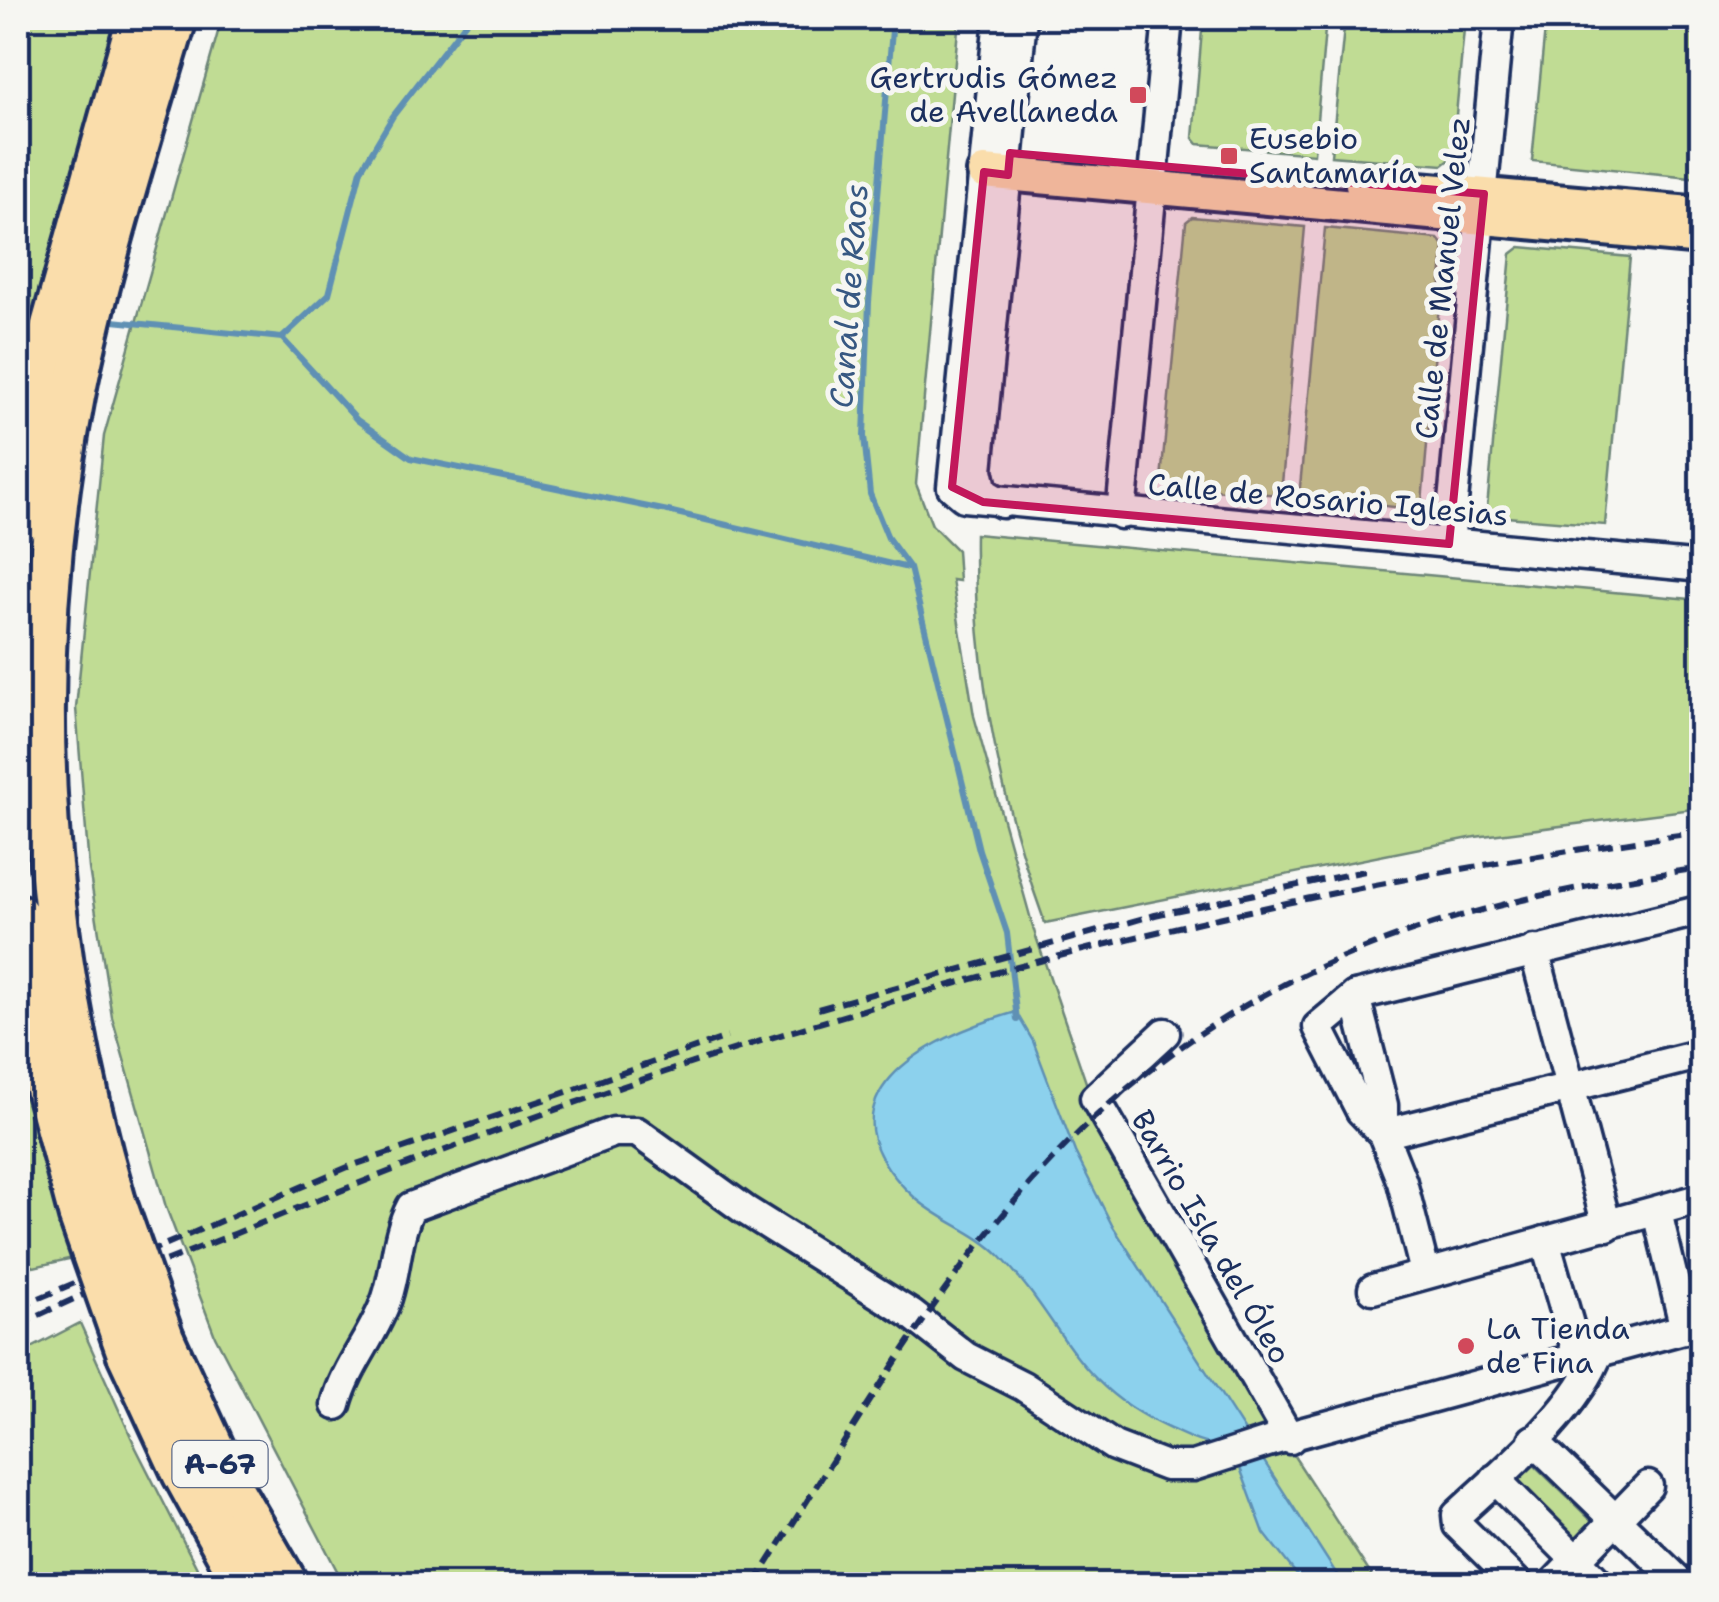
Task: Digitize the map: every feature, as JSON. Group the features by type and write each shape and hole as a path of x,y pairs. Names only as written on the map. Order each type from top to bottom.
{"highway":[{"path":"18,523 51,329 138,18"},
{"name":"A-67","path":"97,1210 77,1056 58,955 45,802 44,651 51,550 74,396 109,249 176,18"},
{"name":"A-67","path":"18,915 42,1071 145,1346 182,1473 244,1584"},
{"name":"A-67","path":"145,1346 287,1584"}],"main road":[{"path":"997,163 1482,206 1702,238"},
{"path":"1482,206 1702,214"}],"street":[{"path":"999,18 997,163 978,470 983,492 1002,503"},
{"path":"997,163 1022,18"},
{"path":"1122,514 1168,18"},
{"name":"Calle de Manuel Velez","path":"1450,544 1499,18"},
{"name":"Calle de Rosario Iglesias","path":"997,163 952,487 964,498 1702,567"},
{"path":"1425,1272 1402,1182 1382,1134 1360,1110 1318,1027 1355,996 1702,910"},
{"path":"1534,950 1607,1226"},
{"path":"1355,996 1383,1105 1382,1134"},
{"name":"Barrio Isla del Óleo","path":"1164,1032 1095,1098 1280,1440"},
{"path":"1382,1134 1702,1054"},
{"path":"336,1406 342,1382 386,1301 403,1223 411,1207 614,1132 637,1132 745,1210 911,1314 966,1357 1023,1386 1114,1446 1166,1466 1192,1466 1693,1326 1657,1212"},
{"path":"1372,1289 1702,1198"},
{"path":"1518,1584 1458,1525 1457,1515 1533,1440 1590,1374 1588,1354 1546,1242"},
{"path":"1522,1371 1565,1404"},
{"path":"1533,1440 1616,1519 1667,1579"},
{"path":"1495,1479 1600,1584"},
{"path":"1554,1584 1648,1486"}],"highlighted area":[{"path":"1010,153 1484,194 1449,544 983,502 952,487 984,172 1008,175"}],"green space":[{"path":"18,18 119,18 47,268 18,397"},
{"path":"222,18 959,18 916,484 932,525 957,550 959,581 952,580 974,716 1035,934 1102,1129 1294,1456 1377,1584 344,1584 215,1336 166,1207 112,1017 89,868 76,708 104,436"},
{"path":"1203,18 1326,18 1314,154 1198,144 1193,138"},
{"path":"1345,18 1465,18 1452,158 1443,165 1331,156"},
{"path":"1546,18 1701,18 1701,178 1532,161"},
{"path":"1192,217 1305,227 1281,495 1168,487 1161,479 1186,222"},
{"path":"1325,228 1438,239 1444,246 1422,503 1413,509 1299,497"},
{"path":"1520,247 1630,257 1605,525 1494,516 1487,508 1511,254"},
{"path":"975,534 1701,600 1701,808 1475,837 1045,923 1015,829 992,732 979,633"},
{"path":"18,1034 73,1258 34,1267 18,1253"},
{"path":"80,1323 136,1448 205,1584 18,1584 18,1355"},
{"path":"1529,1460 1595,1524 1577,1543 1511,1478"}],"water":[{"path":"1016,1012 1033,1041 1075,1152 1112,1225 1343,1584 1304,1584 1264,1533 1232,1446 1206,1443 1168,1428 1111,1393 1073,1352 1001,1257 914,1197 884,1162 872,1130 876,1102 891,1077 947,1038"}],"waterway":[{"path":"282,338 329,294 361,170 393,116 469,18"},
{"name":"Canal de Raos","path":"893,18 869,302 864,436 870,494 888,538 910,568 979,850 1007,933 1017,1020"},
{"path":"18,318 41,316"},
{"path":"103,320 282,338 357,420 411,458 668,511 908,568"}],"railway":[{"path":"18,1325 111,1283 444,1151 795,1030 1154,933 1336,893 1518,859 1702,832"},
{"path":"754,1584 907,1345 973,1253 1081,1130 1157,1065 1236,1011 1319,967 1407,933 1499,906 1598,884 1702,868"},
{"path":"818,1009 1155,915 1365,871"},
{"path":"18,1307 348,1167 727,1037"}],"place":[{"name":"Gertrudis Gómez de Avellaneda","path":"1138,95"},
{"name":"Eusebio Santamaría","path":"1229,156"},
{"name":"La Tienda de Fina","path":"1466,1346"}]}
